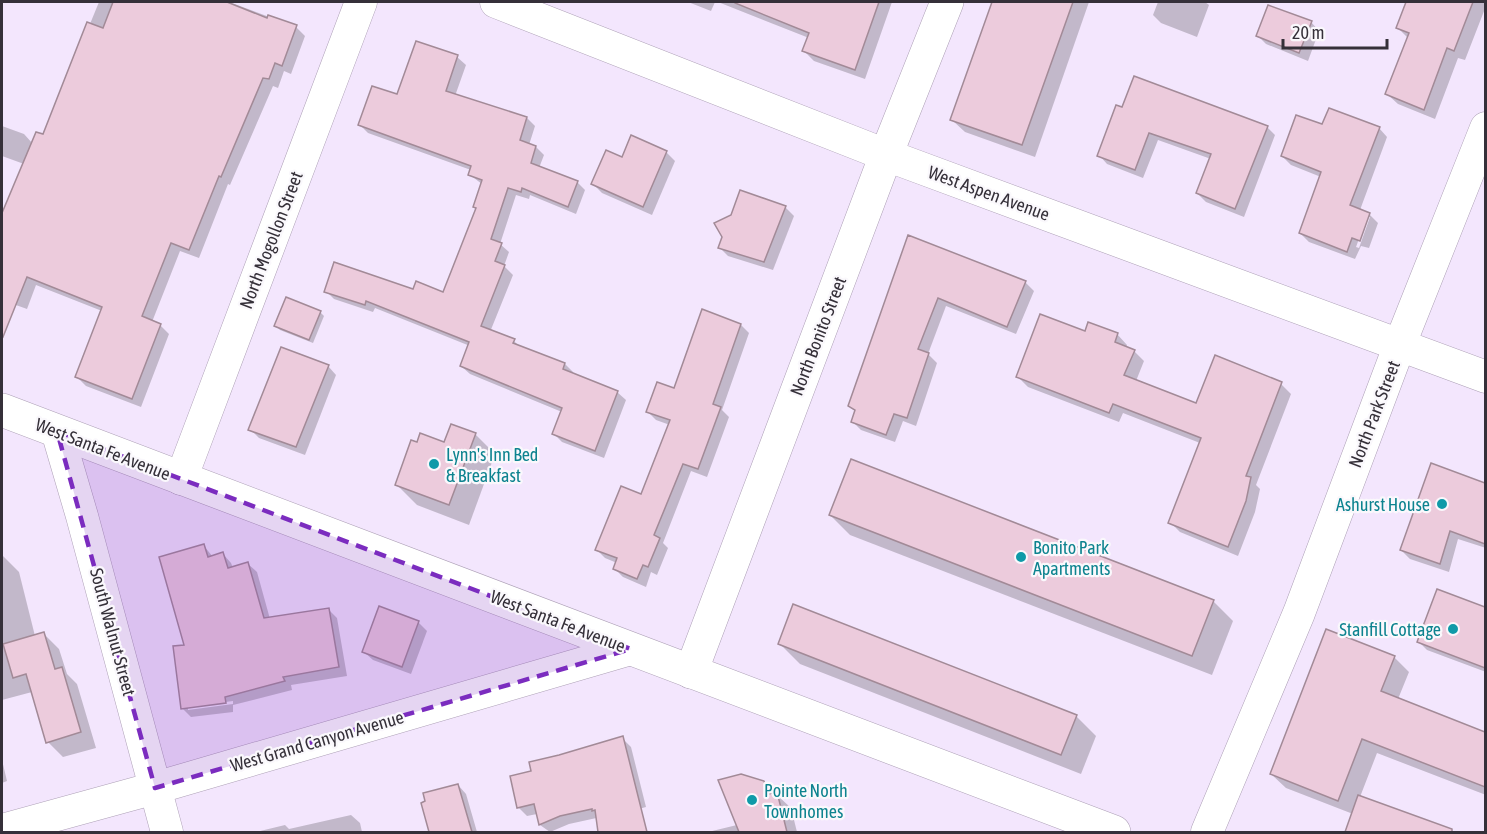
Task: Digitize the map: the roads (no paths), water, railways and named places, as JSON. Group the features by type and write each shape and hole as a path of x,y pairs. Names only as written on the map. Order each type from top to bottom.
{"street":[{"name":"North Mogollon Street","path":"181,479 361,2"},
{"name":"West Aspen Avenue","path":"496,2 886,155 1485,377"},
{"name":"North Bonito Street","path":"691,672 886,155 947,2"},
{"name":"North Park Street","path":"1207,832 1299,613 1400,344 1485,128"},
{"name":"West Santa Fe Avenue","path":"2,411 1114,832"},
{"name":"South Walnut Street","path":"57,431 167,832"},
{"name":"West Grand Canyon Avenue","path":"2,830 155,788 631,649"}],"place":[{"name":"Lynn's Inn Bed & Breakfast","path":"434,464"},
{"name":"Ashurst House","path":"1442,504"},
{"name":"Bonito Park Apartments","path":"1021,557"},
{"name":"Stanfill Cottage","path":"1453,629"},
{"name":"Pointe North Townhomes","path":"752,800"}]}
